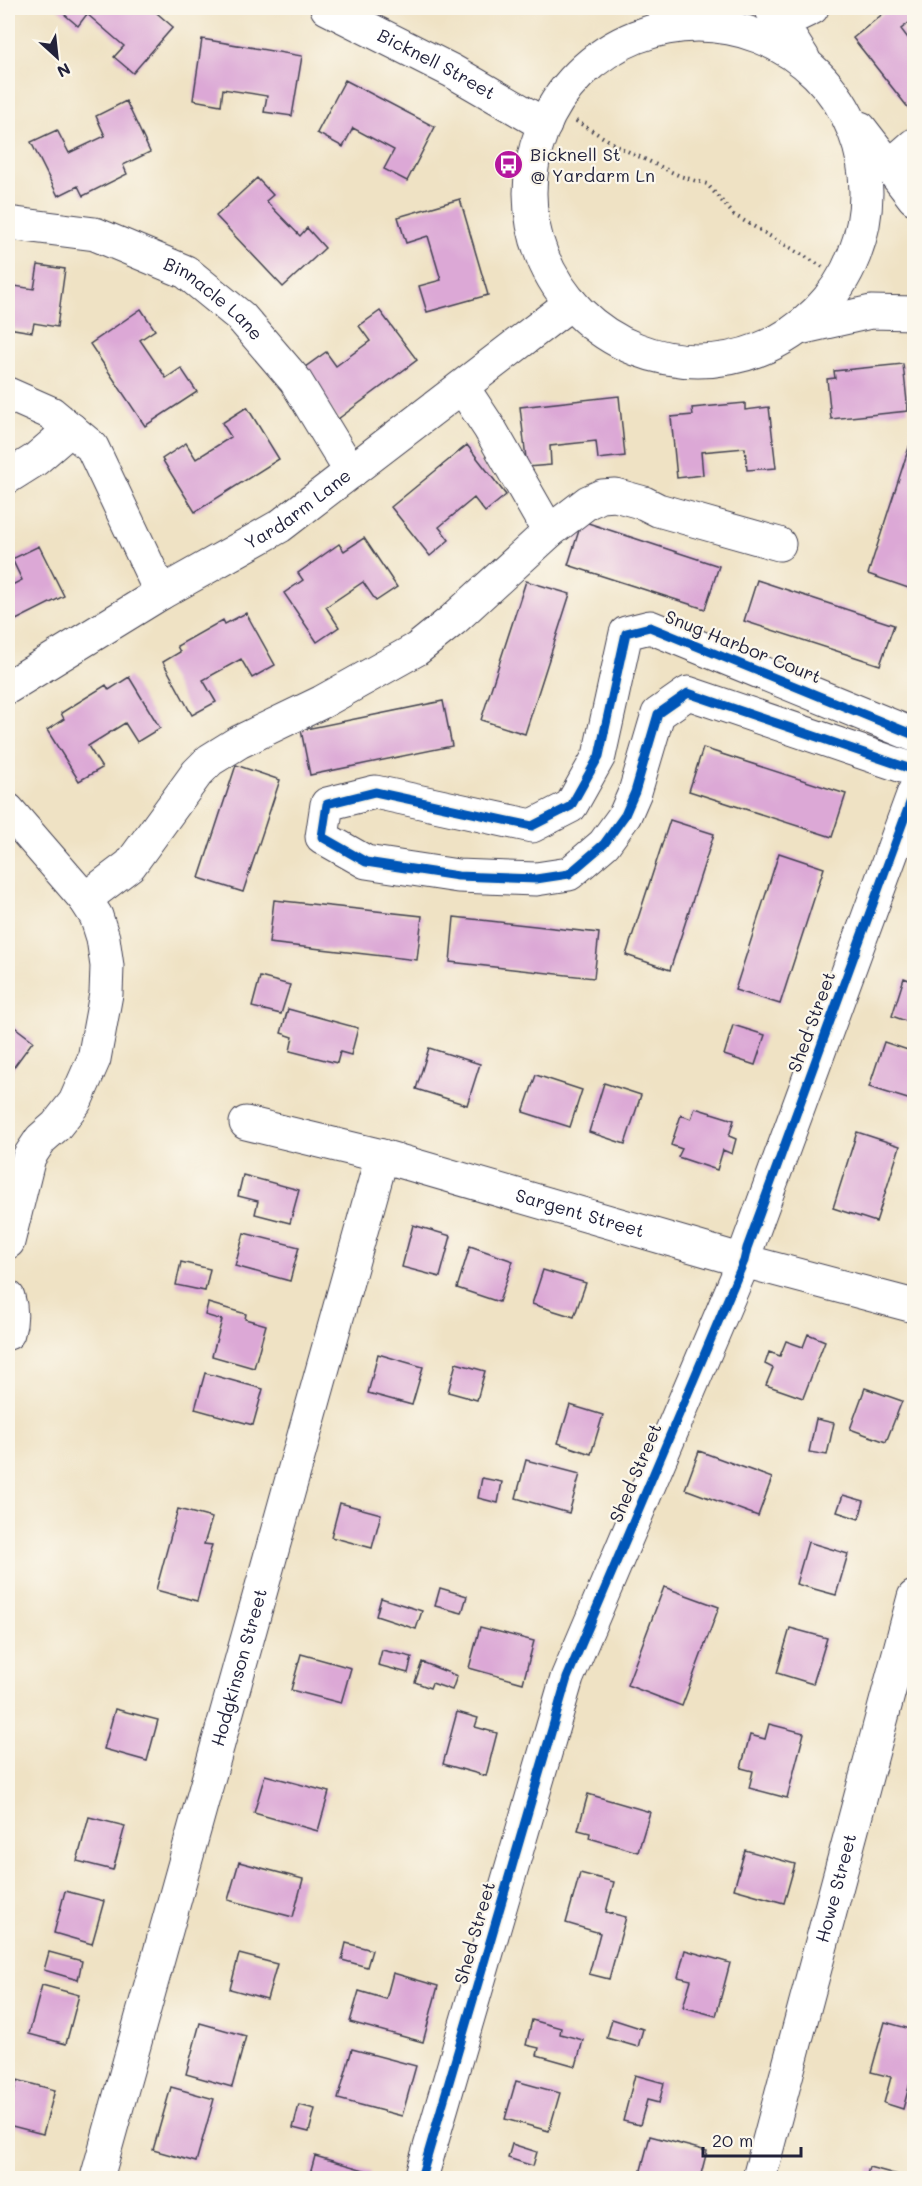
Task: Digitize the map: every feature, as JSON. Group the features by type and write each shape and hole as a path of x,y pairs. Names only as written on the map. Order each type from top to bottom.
{"street":[{"name":"Bicknell Street","path":"327,8 558,121"},
{"path":"812,8 776,15 806,62 827,84 915,198"},
{"path":"806,62 762,37 714,25 672,18 626,41 592,62 565,91 558,121 533,161 530,198 532,218 535,237 549,272 571,303 609,336 655,356 705,361 755,352 800,328 871,312 915,314"},
{"path":"800,328 836,291 857,250 867,203 863,154 845,109"},
{"path":"890,166 915,145"},
{"name":"Binnacle Lane","path":"8,223 95,234 186,272 241,317 295,380 351,472"},
{"name":"Yardarm Lane","path":"8,687 162,592 280,526 571,303"},
{"path":"463,388 490,429 549,532"},
{"path":"8,394 51,413 92,447 162,592"},
{"path":"8,477 35,460 71,429"},
{"path":"85,898 130,865 197,773 210,760 239,742 322,702 417,649 453,620 549,532 588,502 602,496 615,495 644,503 658,510 779,544"},
{"name":"Snug Harbor Court","path":"915,735 650,627 626,633 599,756 571,806 532,826 375,792 327,804 322,837 366,862 458,876 536,879 569,874 604,844 625,815 635,792 658,714 688,693 915,770"},
{"name":"Shed Street","path":"421,2178 567,1678 744,1261 915,792"},
{"path":"8,810 85,898 96,916 103,938 107,966 106,994 94,1059 75,1102 56,1126 41,1139 29,1157 8,1242"},
{"name":"Sargent Street","path":"246,1123 382,1156 744,1261 915,1306"},
{"name":"Hodgkinson Street","path":"98,2178 382,1156"},
{"path":"8,1297 12,1308 8,1333"},
{"name":"Howe Street","path":"759,2178 915,1597"}],"path":[{"path":"558,121 680,176 707,184 734,215 823,267"}],"building":[{"path":"57,8 151,8 173,27 133,73 114,57 124,46 87,14 78,26"},
{"path":"890,8 904,8 914,19 901,29 914,46 914,115 853,38"},
{"path":"202,39 302,56 292,116 264,112 267,96 223,89 221,105 193,100"},
{"path":"345,80 435,127 407,181 384,169 394,150 353,128 343,147 317,133"},
{"path":"126,101 150,152 123,165 127,174 83,196 78,186 58,196 31,142 57,130 69,153 105,136 96,116"},
{"path":"257,178 273,195 266,201 300,236 307,228 325,248 283,287 216,216"},
{"path":"460,199 488,295 427,312 419,286 441,280 428,236 406,243 398,217"},
{"path":"38,265 65,269 57,327 34,323 32,332 8,328 8,285 34,289"},
{"path":"141,309 155,330 140,340 166,378 181,368 197,392 145,426 90,344"},
{"path":"380,311 417,360 338,419 301,370 326,352 336,366 370,341 359,326"},
{"path":"903,364 908,411 831,419 827,379 835,378 834,371"},
{"path":"619,396 625,456 598,459 596,441 550,446 551,465 527,467 520,407"},
{"path":"745,403 745,410 769,407 776,468 747,470 745,448 701,452 703,475 677,478 671,417 693,415 692,408"},
{"path":"247,407 279,459 195,512 162,459 186,443 196,459 231,437 222,423"},
{"path":"914,436 914,590 868,574"},
{"path":"467,445 506,495 485,512 474,498 439,527 449,540 430,556 391,507"},
{"path":"582,521 719,566 705,609 568,565"},
{"path":"364,538 397,587 376,601 363,582 326,607 339,627 317,642 284,593 303,580 298,573 339,544 344,551"},
{"path":"39,546 64,596 8,624 8,587 22,580 12,559"},
{"path":"757,580 894,625 880,665 744,621"},
{"path":"526,581 570,594 525,734 481,720"},
{"path":"246,613 275,665 252,678 241,659 203,680 216,702 192,715 163,662 180,652 177,646 223,620 225,624"},
{"path":"129,677 160,728 137,742 125,723 88,746 102,768 79,781 47,730 64,719 61,713 106,685 109,690"},
{"path":"443,701 452,746 310,775 301,730"},
{"path":"703,748 846,794 832,837 689,791"},
{"path":"236,765 280,780 243,892 199,878"},
{"path":"670,820 714,834 670,970 626,955"},
{"path":"779,853 824,868 780,1004 735,990"},
{"path":"274,900 422,916 417,960 269,943"},
{"path":"454,917 599,933 594,978 450,962"},
{"path":"260,977 290,985 281,1014 252,1007"},
{"path":"904,978 914,982 914,1024 892,1016"},
{"path":"288,1009 358,1028 351,1055 340,1052 337,1063 290,1051 293,1037 281,1033"},
{"path":"8,1022 33,1041 8,1075"},
{"path":"733,1025 765,1035 755,1065 724,1055"},
{"path":"884,1042 914,1052 914,1090 911,1100 869,1087"},
{"path":"429,1048 480,1064 467,1105 416,1089"},
{"path":"536,1075 582,1090 570,1127 523,1112"},
{"path":"604,1083 641,1095 625,1144 589,1132"},
{"path":"695,1108 734,1120 729,1136 736,1139 732,1154 723,1150 717,1170 678,1157 682,1149 671,1145 681,1115 691,1119"},
{"path":"857,1132 900,1146 876,1222 833,1208"},
{"path":"243,1175 299,1190 290,1223 255,1214 258,1201 238,1196"},
{"path":"413,1225 451,1236 440,1277 402,1267"},
{"path":"244,1233 299,1247 290,1281 235,1266"},
{"path":"470,1246 513,1261 499,1302 457,1288"},
{"path":"181,1262 210,1269 205,1291 176,1285"},
{"path":"543,1270 586,1283 574,1317 532,1304"},
{"path":"208,1303 246,1314 245,1319 266,1325 254,1368 212,1356 222,1320 205,1315"},
{"path":"808,1334 825,1341 803,1398 766,1385 773,1368 765,1364 769,1352 780,1356 786,1341 803,1347"},
{"path":"378,1354 423,1367 412,1405 368,1393"},
{"path":"456,1363 485,1371 477,1400 448,1392"},
{"path":"205,1373 263,1389 253,1425 195,1409"},
{"path":"865,1388 902,1401 886,1442 850,1429"},
{"path":"570,1405 603,1415 591,1454 558,1443"},
{"path":"816,1419 834,1423 827,1455 809,1452"},
{"path":"699,1451 772,1478 758,1516 685,1489"},
{"path":"526,1460 580,1474 569,1513 516,1498"},
{"path":"482,1478 502,1482 498,1503 478,1498"},
{"path":"843,1495 864,1501 859,1519 837,1512"},
{"path":"340,1503 381,1514 372,1548 331,1537"},
{"path":"178,1509 212,1518 204,1544 212,1545 197,1601 156,1590"},
{"path":"808,1542 848,1554 836,1595 796,1584"},
{"path":"8,1556 13,1556 9,1628 8,1628"},
{"path":"664,1587 719,1607 682,1706 627,1685"},
{"path":"440,1588 467,1596 462,1613 435,1606"},
{"path":"381,1598 422,1611 416,1629 376,1616"},
{"path":"480,1627 534,1641 523,1683 469,1668"},
{"path":"790,1628 827,1638 813,1684 777,1673"},
{"path":"382,1650 412,1657 408,1673 378,1665"},
{"path":"301,1654 351,1668 341,1703 291,1690"},
{"path":"422,1662 457,1676 452,1690 432,1683 430,1688 415,1682"},
{"path":"115,1709 158,1720 147,1761 104,1749"},
{"path":"457,1712 478,1718 475,1727 497,1733 486,1776 443,1764"},
{"path":"769,1724 804,1733 787,1798 749,1788 753,1771 741,1768 750,1735 765,1739"},
{"path":"265,1775 329,1792 318,1831 254,1813"},
{"path":"588,1794 650,1812 638,1852 589,1838 590,1833 578,1830"},
{"path":"89,1817 125,1826 113,1870 77,1861"},
{"path":"745,1850 795,1864 784,1903 734,1889"},
{"path":"239,1862 303,1879 293,1917 228,1900"},
{"path":"580,1873 614,1882 606,1912 626,1917 609,1979 589,1974 600,1933 566,1923"},
{"path":"65,1891 104,1901 92,1944 54,1933"},
{"path":"346,1943 372,1950 367,1967 342,1960"},
{"path":"685,1950 730,1963 716,2016 683,2007 691,1980 678,1977"},
{"path":"49,1952 82,1961 78,1980 44,1970"},
{"path":"239,1954 277,1964 267,1999 230,1989"},
{"path":"393,1973 438,1986 423,2042 350,2022 359,1991 386,1999"},
{"path":"42,1985 79,1995 66,2044 29,2034"},
{"path":"612,2019 643,2029 638,2047 607,2038"},
{"path":"532,2020 561,2028 560,2034 583,2040 576,2066 537,2055 539,2048 526,2045"},
{"path":"885,2022 914,2030 914,2068 903,2109 884,2103 891,2077 871,2072"},
{"path":"200,2023 246,2036 232,2087 186,2074"},
{"path":"352,2049 416,2066 402,2116 338,2099"},
{"path":"635,2075 664,2083 659,2103 647,2100 640,2125 623,2121"},
{"path":"17,2080 55,2090 43,2134 8,2125 8,2115"},
{"path":"516,2081 560,2093 549,2131 505,2119"},
{"path":"171,2087 214,2099 196,2162 153,2150"},
{"path":"299,2105 315,2109 309,2132 293,2128"},
{"path":"650,2136 707,2151 700,2178 655,2178 640,2174"},
{"path":"512,2144 537,2152 533,2166 508,2158"},
{"path":"315,2156 371,2172 369,2178 309,2178"},
{"path":"869,2167 902,2176 901,2178 866,2178"}],"cycle path":[{"path":"914,735 650,627 626,633 599,756 571,806 532,826 375,792 327,804 322,837 366,862 458,876 536,879 569,874 604,844 625,815 635,792 658,714 688,693 914,770"},
{"path":"421,2178 567,1678 744,1261 914,792"}],"place":[{"name":"Bicknell St @ Yardarm Ln","path":"509,165"}]}
